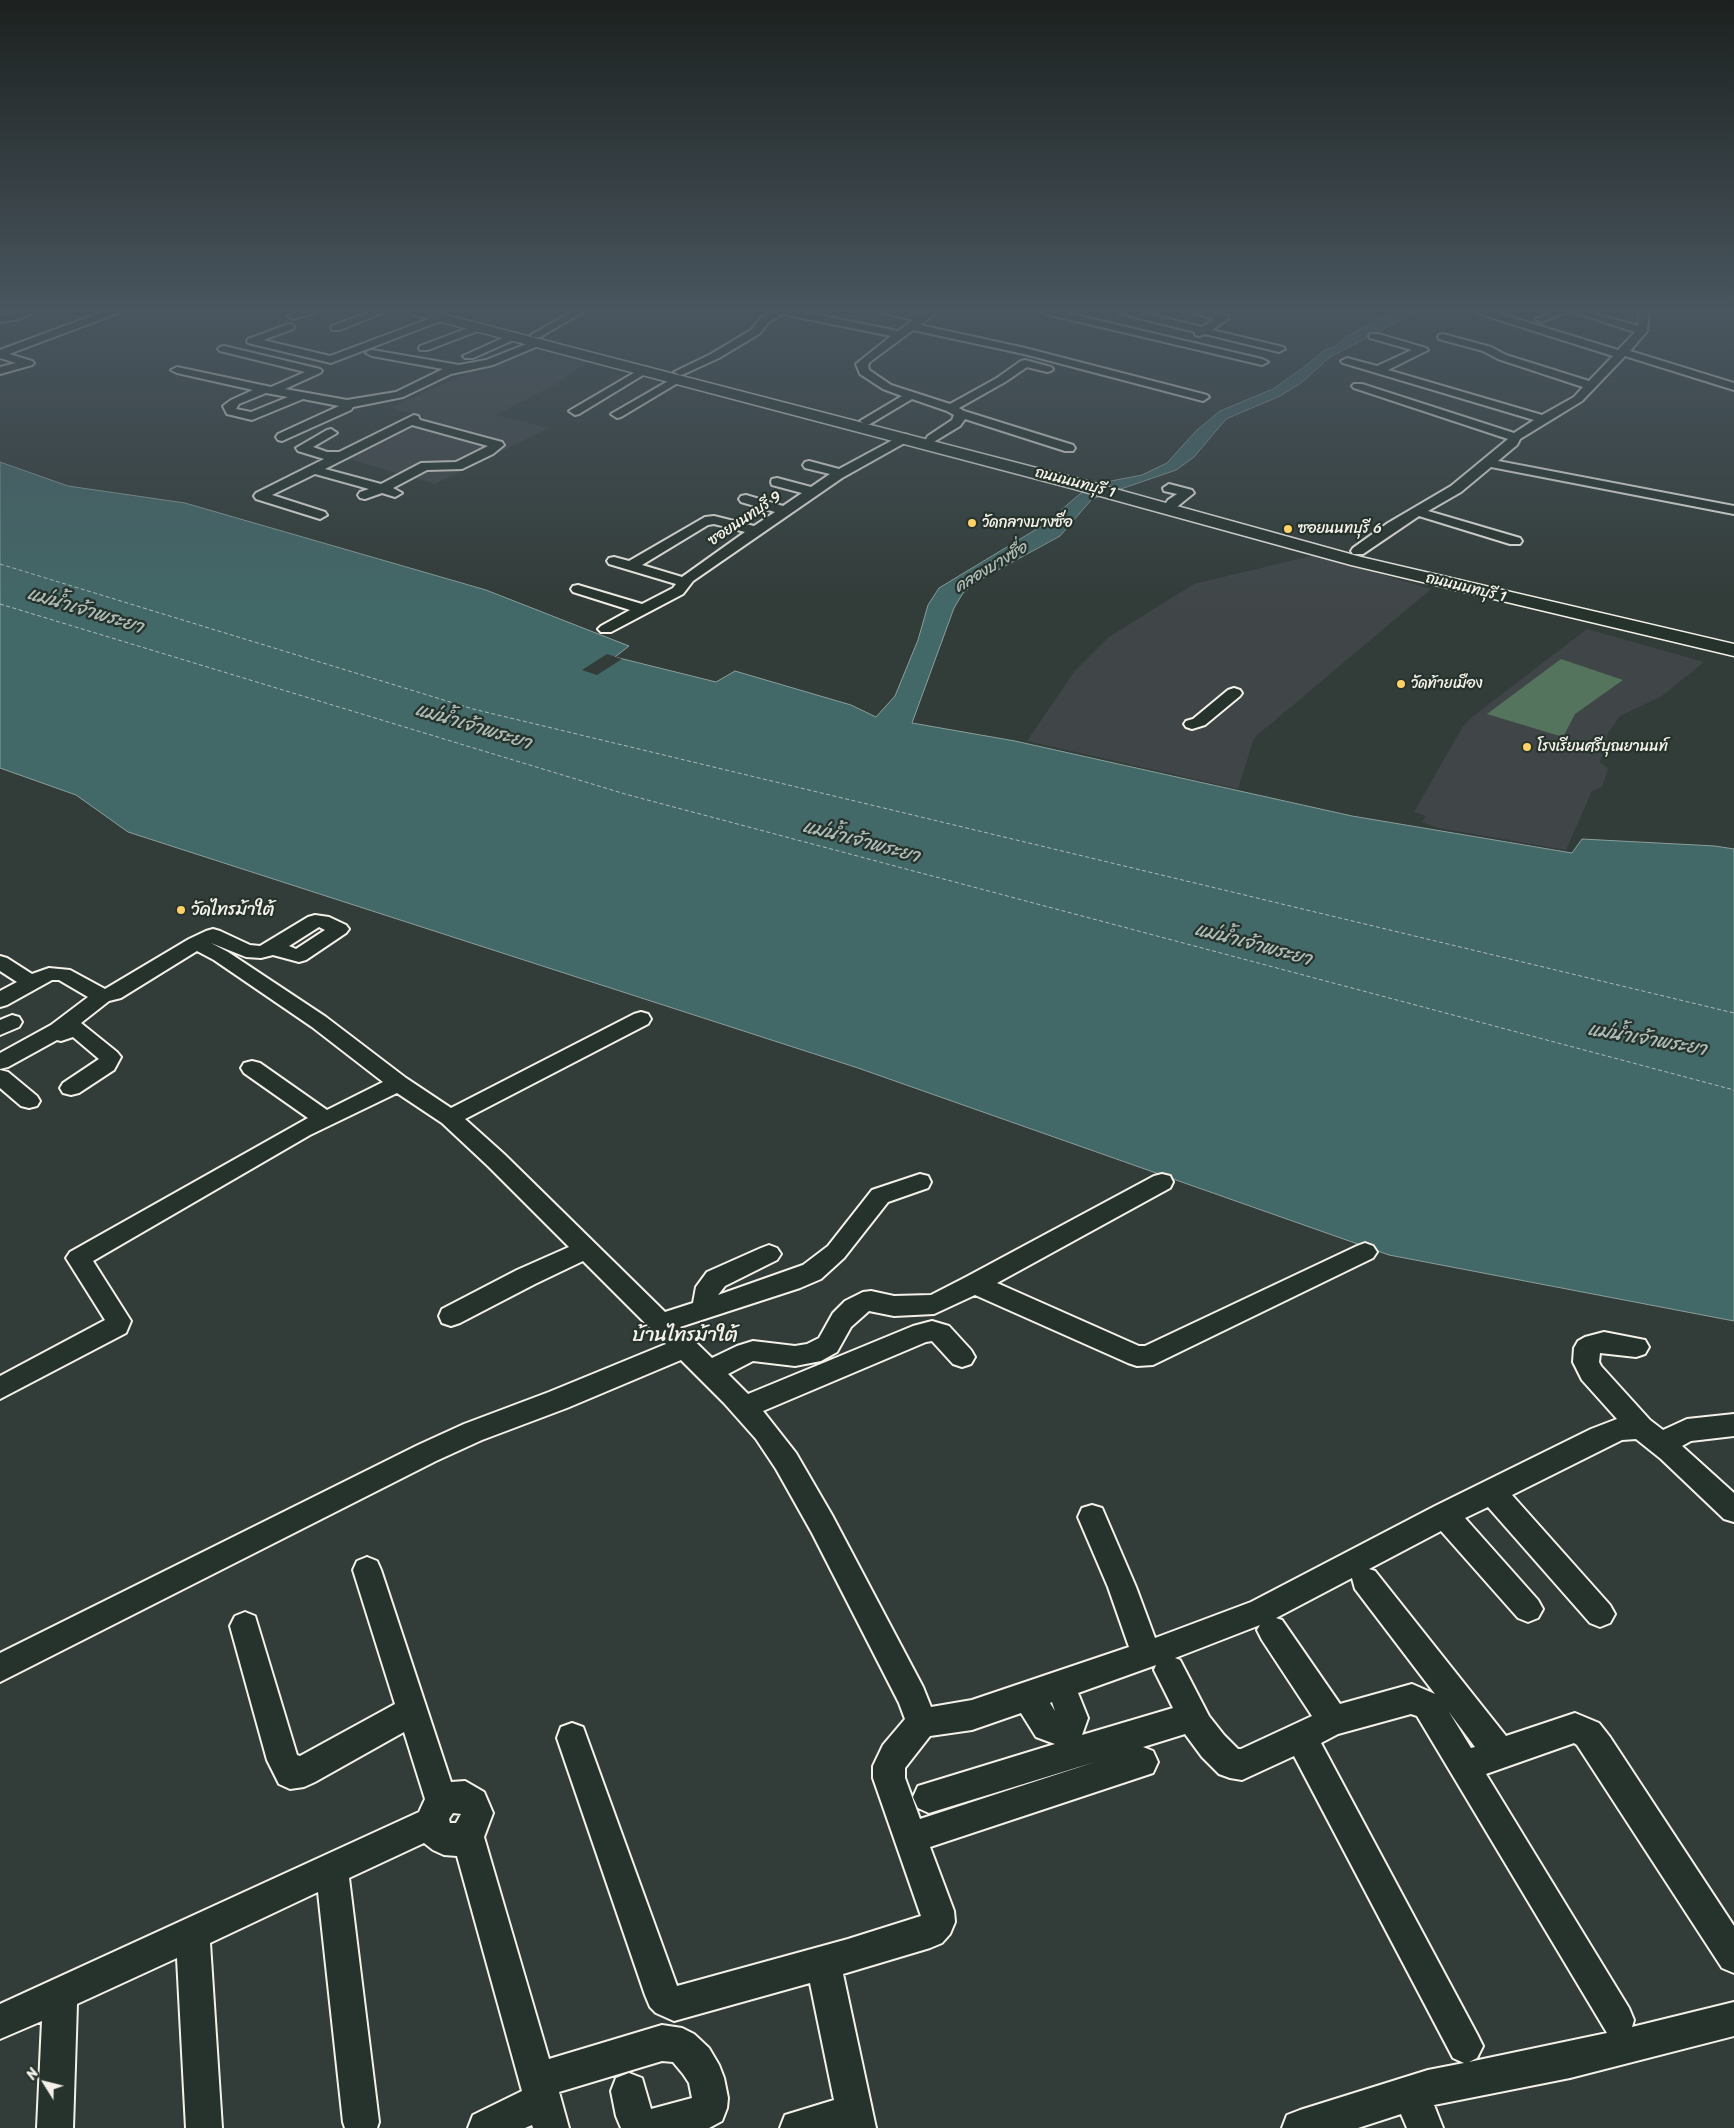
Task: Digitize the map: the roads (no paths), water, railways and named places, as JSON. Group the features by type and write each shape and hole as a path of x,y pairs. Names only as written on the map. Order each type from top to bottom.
{"main road":[{"name":"ถนนนนทบุรี 1","path":"804,410 904,438 1081,481"},
{"name":"ถนนนนทบุรี 1","path":"818,410 932,439 1133,496 1584,616 1734,650"},
{"name":"ถนนนนทบุรี 1","path":"1133,496 1171,495 1358,556 1458,574 1734,639"},
{"path":"1358,556 1458,592 1734,665"},
{"path":"1415,566 1487,586 1734,645"},
{"path":"1584,616 1734,657"}],"street":[{"path":"231,410 252,416 266,410"},
{"path":"282,438 339,410"},
{"path":"617,414 623,410"},
{"path":"866,422 886,410"},
{"path":"1433,410 1515,437"},
{"path":"1508,410 1545,420"},
{"path":"1358,556 1393,526 1456,489 1512,442 1515,437 1560,410"},
{"path":"932,439 956,423 960,418 956,411"},
{"path":"956,411 1069,448"},
{"path":"320,515 261,496 297,473 335,457 405,417 498,445 490,451 454,467 425,466 404,478 365,495"},
{"path":"331,433 302,448 335,457 350,464"},
{"name":"ซอยนนทบุรี 9","path":"606,629 678,591 685,582 842,473 904,438"},
{"path":"1486,462 1734,510"},
{"path":"809,465 842,473"},
{"path":"297,473 382,488 395,493"},
{"path":"277,497 305,483 297,473"},
{"path":"388,474 404,478"},
{"path":"777,482 814,492"},
{"path":"746,499 786,511"},
{"path":"1418,512 1514,542"},
{"path":"632,565 705,521 714,520 757,531"},
{"path":"614,561 685,582"},
{"path":"578,589 641,609"},
{"path":"1192,724 1199,722 1234,693"},
{"path":"0,1062 58,1030 102,996 126,987 212,935 246,951 261,952 273,948"},
{"path":"199,944 221,956 319,1022 398,1083 450,1118 496,1160 683,1348 745,1407 786,1461 822,1524 912,1697 922,1723"},
{"path":"0,962 31,982"},
{"path":"0,1000 49,974 63,974 102,996"},
{"path":"450,1118 641,1020"},
{"path":"58,1030 61,1034 76,1028 110,1057 106,1065 71,1088"},
{"path":"252,1068 326,1120"},
{"path":"0,1077 29,1101"},
{"path":"0,1388 117,1326 119,1321 78,1258 302,1130 374,1097 398,1083"},
{"path":"660,1324 791,1281 812,1272 850,1236 880,1196 885,1192 920,1182"},
{"path":"708,1372 753,1351 795,1356 812,1354 828,1345 842,1320 863,1302 871,1301 894,1306 934,1304 975,1284 1162,1182"},
{"path":"451,1316 526,1277 586,1250"},
{"path":"975,1284 1137,1356 1145,1356 1153,1355 1365,1252"},
{"path":"706,1309 705,1297 708,1287 716,1279 769,1254"},
{"path":"745,1407 922,1333 932,1331 940,1333 962,1357"},
{"path":"1636,1347 1604,1342 1594,1344 1587,1348 1586,1362 1590,1372 1651,1436 1734,1510"},
{"path":"0,1668 426,1453 473,1432 558,1400 683,1348"},
{"path":"572,1738 662,1994 668,2001 674,2004 930,1931 938,1922 937,1911 889,1778 890,1766 894,1756 922,1723 972,1715 1060,1685 1158,1662 1261,1611 1445,1515 1600,1437 1620,1429 1651,1436 1734,1425"},
{"path":"1492,1492 1600,1614"},
{"path":"1445,1515 1528,1609"},
{"path":"1092,1517 1122,1587 1158,1662 1213,1746 1230,1763 1242,1765 1333,1721 1412,1699 1428,1706 1617,2020"},
{"path":"367,1570 413,1711 437,1813 436,1834 444,1839 456,1840 467,1834 544,2103"},
{"path":"1365,1580 1500,1754"},
{"path":"245,1626 284,1760 290,1773 304,1771 413,1711"},
{"path":"1272,1630 1333,1721"},
{"path":"0,1675 0,1681"},
{"path":"1060,1685 1073,1718 1072,1743"},
{"path":"1028,1696 1047,1726 1072,1743"},
{"path":"929,1797 1072,1743 1193,1717"},
{"path":"1464,1766 1575,1728 1588,1734 1732,1948"},
{"path":"1301,1737 1465,2046"},
{"path":"910,1838 1142,1762"},
{"path":"0,2022 332,1869 437,1813"},
{"path":"332,1869 361,2122"},
{"path":"192,1933 204,2128"},
{"path":"798,2128 857,2120 823,1962"},
{"path":"55,2128 60,1994"},
{"path":"1300,2128 1411,2093 1570,2060 1734,2019"},
{"path":"486,2128 544,2103 662,2043 682,2046 696,2061 706,2078 710,2098 709,2108 695,2116 647,2128 639,2124 634,2116 629,2091"},
{"path":"1411,2093 1425,2128"}],"water":[{"path":"1246,410 1226,419 1194,457 1176,470 1092,499 1060,536 976,582 963,593 954,608 912,723 1015,741 1352,816 1572,853 1582,839 1715,846 1734,849 1734,1321 1389,1255 858,1068 128,832 76,795 0,768 0,462 68,486 185,503 486,590 629,646 615,657 716,682 735,671 851,705 876,717 895,696 918,640 928,605 939,588 1045,524 1081,493 1111,481 1142,475 1167,463 1196,431 1220,411"}],"place":[{"name":"วัดกลางบางซื่อ","path":"972,523"},
{"name":"ซอยนนทบุรี 6","path":"1288,529"},
{"name":"วัดท้ายเมือง","path":"1401,684"},
{"name":"โรงเรียนศรีบุณยานนท์","path":"1527,747"},
{"name":"วัดไทรม้าใต้","path":"181,910"}],"district":[{"name":"บ้านไทรม้าใต้","path":"685,1336"}],"water label":[{"name":"คลองบางซื่อ","path":"991,568"},
{"name":"แม่น้ำเจ้าพระยา","path":"85,611"},
{"name":"แม่น้ำเจ้าพระยา","path":"473,727"},
{"name":"แม่น้ำเจ้าพระยา","path":"861,842"},
{"name":"แม่น้ำเจ้าพระยา","path":"1253,945"},
{"name":"แม่น้ำเจ้าพระยา","path":"1647,1040"}]}
